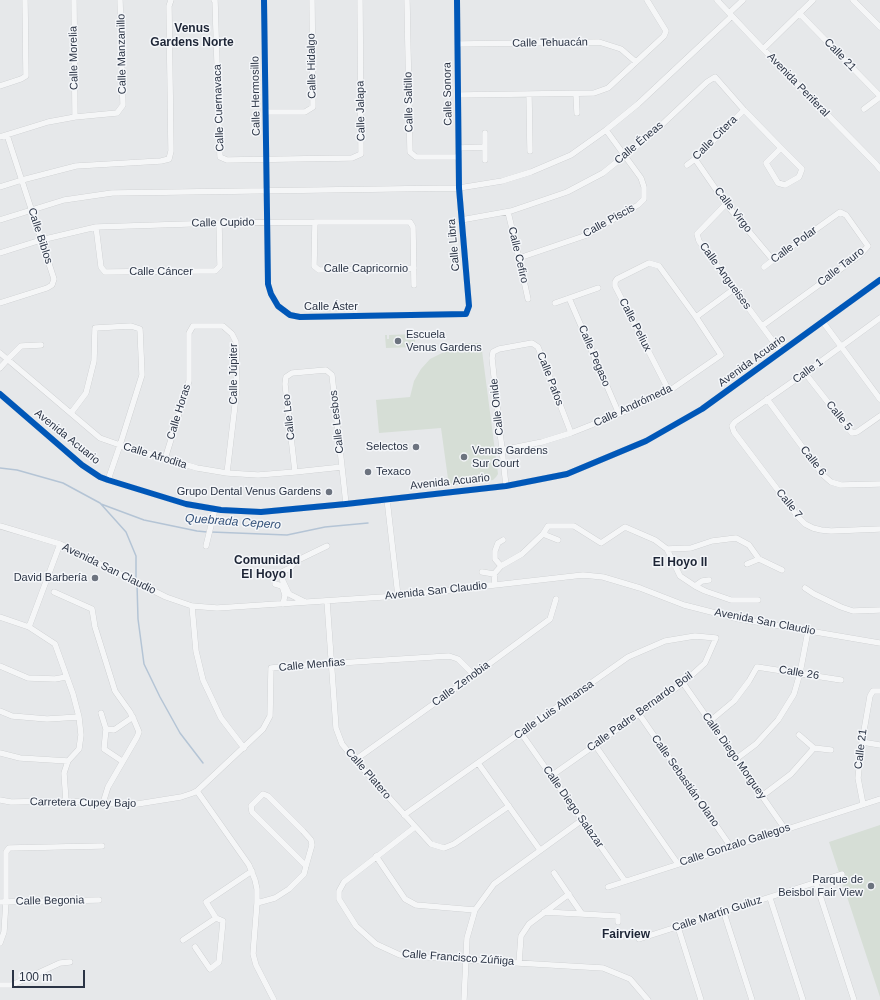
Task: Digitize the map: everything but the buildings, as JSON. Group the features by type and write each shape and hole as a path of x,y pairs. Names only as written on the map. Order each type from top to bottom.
{"street":[{"path":"0,86 26,76 25,0"},
{"name":"Calle Morelia","path":"74,0 75,117"},
{"name":"Calle Manzanillo","path":"0,137 48,122 75,117 118,113 123,105 120,0"},
{"path":"0,187 76,166 161,161 169,158 171,151 169,6 171,0"},
{"name":"Calle Cuernavaca","path":"214,0 220,157 223,158"},
{"name":"Calle Hermosillo","path":"264,0 267,191"},
{"name":"Calle Hidalgo","path":"266,112 305,112 313,107 312,0"},
{"name":"Calle Jalapa","path":"223,158 227,160 266,160 352,158 361,154 360,0"},
{"name":"Calle Saltillo","path":"407,0 410,152 416,157 459,157"},
{"name":"Calle Sonora","path":"457,0 459,188"},
{"path":"459,95 576,94 594,93 608,88 664,36 666,31 647,0"},
{"name":"Avenida Periferal","path":"717,0 763,49 878,162 880,169"},
{"path":"0,220 64,200 112,194 459,188 500,181 531,172 571,155 606,130 638,104 730,15 743,0"},
{"path":"763,49 813,0"},
{"path":"853,0 880,27"},
{"name":"Calle 21","path":"799,14 880,96"},
{"name":"Calle Tehuacán","path":"458,44 599,42 621,49 636,62"},
{"name":"Calle Éneas","path":"462,220 508,212 567,192 603,173 654,132 707,82 715,77 744,110 802,169 799,177 785,185 778,183 766,163 781,148"},
{"path":"576,94 577,113"},
{"path":"529,95 530,151"},
{"path":"864,109 880,96"},
{"name":"Calle Citera","path":"687,165 695,159 744,110"},
{"name":"Calle Piscis","path":"519,258 587,235 638,205 644,199 644,187 641,178 606,130"},
{"path":"485,133 486,160"},
{"name":"Calle Biblos","path":"0,303 46,288 52,285 54,279 7,135"},
{"path":"459,148 485,147"},
{"name":"Calle Virgo","path":"695,159 726,204 773,260"},
{"name":"Calle Libra","path":"459,188 469,300"},
{"name":"Calle Áster","path":"267,191 268,284 271,294 278,306 290,315 300,317 466,314 469,306 469,300"},
{"name":"Calle Angueises","path":"726,204 697,234 699,241 781,352"},
{"name":"Calle Cefiro","path":"508,212 528,299"},
{"name":"Calle Tauro","path":"762,326 860,255 868,246 846,214 840,212 823,224"},
{"name":"Calle Capricornio","path":"315,222 314,266 319,270 414,268"},
{"name":"Calle Cupido","path":"0,253 41,240 96,227 219,223 410,222 413,227 414,285"},
{"name":"Calle Cáncer","path":"96,227 101,267 105,272 200,272 215,271 220,266 219,223"},
{"name":"Calle Polar","path":"764,267 823,224"},
{"name":"Calle Andrómeda","path":"502,450 542,442 571,433 618,414 669,391 721,355 696,317 659,266 649,263 637,269"},
{"name":"Calle Peliux","path":"637,269 617,279 615,286 669,391"},
{"name":"Avenida Acuario","path":"0,394 82,465 100,477 186,504 221,510 261,512 506,486 568,474 646,441 702,409 880,280"},
{"path":"555,303 598,288"},
{"path":"696,317 734,289"},
{"name":"Calle Pegaso","path":"569,298 618,414"},
{"name":"Calle 1","path":"735,422 841,346 879,321"},
{"path":"823,322 880,399"},
{"path":"71,413 86,393 94,361 95,328 131,326 140,329 142,375 108,480"},
{"name":"Calle Júpiter","path":"189,341 189,333 193,326 222,326 232,334 236,342 237,388 227,473"},
{"name":"Calle Horas","path":"165,459 189,381 189,341"},
{"name":"Calle Pafos","path":"494,352 500,349 532,343 538,347 571,433"},
{"path":"0,368 22,346 41,345"},
{"name":"Calle Onide","path":"494,352 492,358 506,486"},
{"name":"Calle Afrodita","path":"0,353 100,438 120,445 197,468 227,473 258,475 342,467"},
{"name":"Calle Lesbos","path":"299,372 326,370 332,375 346,504"},
{"name":"Calle Leo","path":"295,472 285,384 286,377 292,373 299,372"},
{"name":"Calle 5","path":"805,373 852,433 857,432 880,416"},
{"name":"Calle 6","path":"767,399 823,475 831,482 841,485 880,484"},
{"name":"Calle 7","path":"735,422 732,426 734,432 805,524 813,528 831,531 880,529"},
{"path":"387,499 398,596"},
{"path":"206,546 215,509"},
{"name":"Avenida San Claudio","path":"0,526 60,544 166,597 192,606 217,608 398,596 583,575 603,577 640,588 684,604 739,619 880,643"},
{"path":"495,585 494,574 501,566 522,554 548,526 574,526 601,543 626,527 655,540 667,549 680,576 695,586 731,600 758,600"},
{"path":"542,534 558,540"},
{"path":"667,549 691,548 712,541 736,538 749,545 758,558 782,570"},
{"path":"501,566 496,559 495,551 498,543 503,540"},
{"path":"29,627 60,544"},
{"path":"305,602 289,594 282,579 282,572 290,568 296,561 327,546"},
{"path":"747,564 758,558"},
{"path":"482,572 494,574"},
{"path":"695,586 702,581 709,580"},
{"path":"275,584 282,586 286,595 283,604"},
{"path":"805,588 841,607 854,611 880,610"},
{"path":"54,592 92,609 95,627 115,692 133,717 139,732 108,787 103,803"},
{"name":"Calle Zenobia","path":"355,760 550,619 556,599"},
{"name":"Calle Platero","path":"327,601 336,728 342,744 355,760 431,844 444,848 454,844 509,806"},
{"path":"192,606 196,651 203,680 221,718 244,748"},
{"path":"0,617 29,627 55,644 79,718 81,735 79,749 68,760 64,774 66,801"},
{"path":"736,759 756,744 778,720 794,694 800,673 808,630"},
{"name":"Calle Luis Almansa","path":"404,815 628,657 665,640 695,636 716,638"},
{"name":"Calle Padre Bernardo Boil","path":"551,776 683,683 705,664 716,638"},
{"name":"Calle Menfias","path":"197,791 263,729 270,716 271,668 449,656 458,659 474,675"},
{"path":"0,666 28,678 55,679 66,677"},
{"name":"Calle 26","path":"710,721 734,701 749,681 757,667 841,680"},
{"name":"Calle Diego Morguey","path":"683,683 785,829"},
{"name":"Calle 21","path":"862,804 858,778 862,742 870,696 873,691 880,691"},
{"path":"0,711 12,716 47,719 79,718"},
{"path":"101,713 106,728 104,749 122,761"},
{"name":"Calle Sebastián Olano","path":"639,714 731,847"},
{"path":"106,728 114,730 133,717"},
{"name":"Calle Diego Salazar","path":"521,733 625,881"},
{"path":"799,735 814,748 831,750"},
{"path":"862,742 880,745"},
{"path":"595,745 678,864"},
{"path":"762,796 791,774 814,748"},
{"path":"0,753 20,758 68,760"},
{"path":"478,763 540,850"},
{"path":"197,791 249,866 255,880 257,903 253,954 256,965 274,1000"},
{"name":"Carretera Cupey Bajo","path":"0,800 11,802 66,801 131,805 181,797 197,791"},
{"path":"257,903 275,898 289,889 304,874 312,845 311,840 268,796 263,794 251,806 252,812 306,866"},
{"name":"Calle Gonzalo Gallegos","path":"608,887 880,799"},
{"path":"464,1000 467,938 475,910 494,884 582,820"},
{"name":"Calle Francisco Zúñiga","path":"415,827 344,882 339,891 339,899 356,926 376,944 400,955 603,968 630,979 648,1000"},
{"path":"0,943 4,932 3,902 6,852 9,848 102,846"},
{"path":"376,856 405,899 416,905 475,910"},
{"path":"196,947 210,969 219,962 223,921 216,918 206,902 252,872"},
{"path":"554,873 582,914"},
{"name":"Calle Martín Guiluz","path":"639,939 842,874"},
{"path":"816,883 854,1000"},
{"path":"519,963 522,936 529,924 569,894"},
{"path":"770,898 803,1000"},
{"name":"Calle Begonia","path":"3,902 99,900"},
{"path":"544,912 618,916 618,922"},
{"path":"724,913 752,1000"},
{"path":"182,940 216,918"},
{"path":"678,927 701,1000"},
{"path":"0,985 12,985 60,963 70,962"}],"shaded area":[{"path":"415,334 415,347 386,348 385,335 387,335 387,339 389,339 389,335"},
{"path":"466,343 481,343 498,474 493,480 449,486 441,428 379,433 376,400 410,397 414,381 421,369 430,359"},
{"path":"880,825 880,997 829,842"}],"waterway":[{"path":"0,468 17,470 63,483 100,503 126,532 136,556 136,580"},
{"name":"Quebrada Cepero","path":"101,504 144,520 207,532"},
{"name":"Quebrada Cepero","path":"211,532 287,535 325,527 368,523"},
{"path":"137,584 138,619 144,664 180,733 203,763"}],"cycle path":[{"path":"264,0 268,284 271,294 278,306 290,315 300,317 466,314 469,306 459,188 457,0"},
{"path":"0,394 82,465 100,477 186,504 221,510 261,512 506,486 567,474 646,441 702,409 880,280"}],"place":[{"name":"Escuela Venus Gardens","path":"398,341"},
{"name":"Selectos","path":"416,447"},
{"name":"Venus Gardens Sur Court","path":"464,457"},
{"name":"Texaco","path":"368,472"},
{"name":"Grupo Dental Venus Gardens","path":"329,492"},
{"name":"David Barbería","path":"95,578"},
{"name":"Parque de Beisbol Fair View","path":"871,886"}],"district":[{"name":"Venus Gardens Norte","path":"192,36"},
{"name":"El Hoyo II","path":"680,563"},
{"name":"Comunidad El Hoyo I","path":"267,568"},
{"name":"Fairview","path":"626,935"}]}
